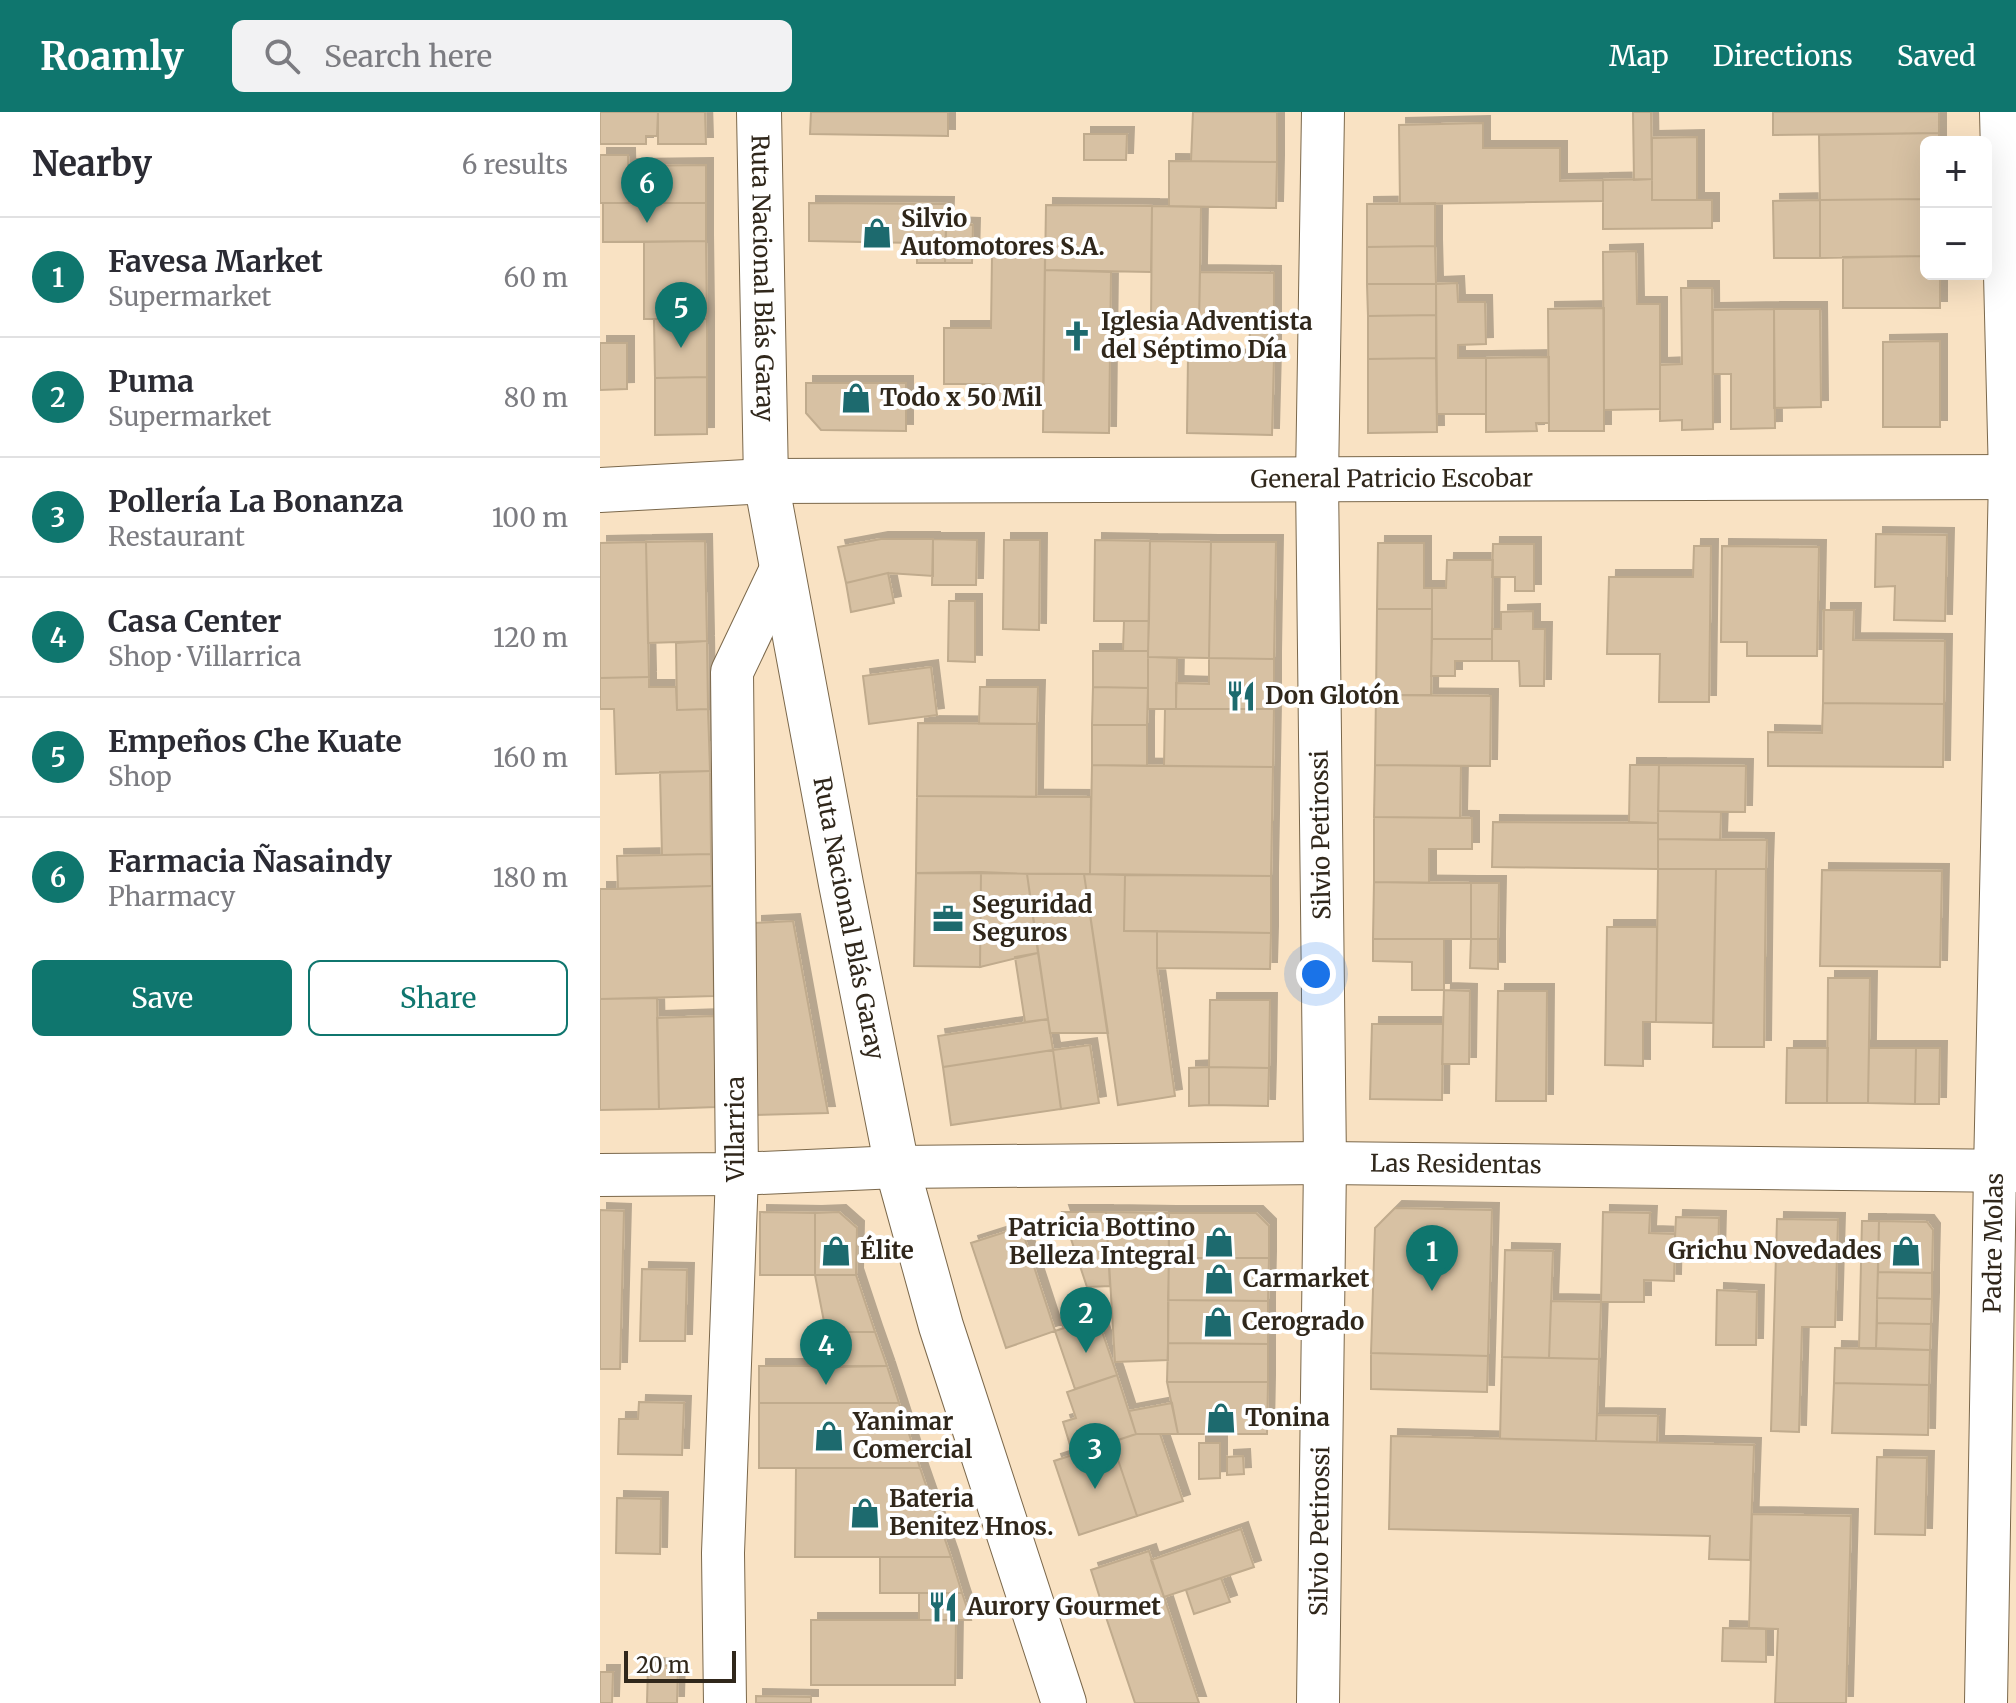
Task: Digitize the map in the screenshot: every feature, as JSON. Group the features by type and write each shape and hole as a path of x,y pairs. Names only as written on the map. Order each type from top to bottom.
{"main road":[{"name":"Ruta Nacional Blás Garay","path":"759,112 766,481 841,884 897,1167 941,1326 1064,1703"},
{"name":"General Patricio Escobar","path":"600,490 766,481 2013,477"}],"street":[{"name":"Silvio Petirossi","path":"1318,1703 1325,1163 1317,479 1323,112"},
{"name":"Padre Molas","path":"1986,1703 2005,1171 2013,477 2001,112"},
{"name":"Villarrica","path":"725,1703 723,1553 737,1174 732,672 782,567"},
{"name":"Las Residentas","path":"600,1175 737,1174 897,1167 1325,1163 2005,1171"}],"building":[{"path":"600,112 658,112 657,136 646,136 646,144 600,144"},
{"path":"658,112 705,112 706,144 658,144"},
{"path":"811,112 948,112 948,136 810,134"},
{"path":"1193,112 1277,112 1277,162 1191,161"},
{"path":"1633,112 1651,112 1652,179 1634,180"},
{"path":"1773,112 1939,112 1939,133 1773,135"},
{"path":"1483,123 1483,148 1560,148 1560,181 1603,180 1603,201 1400,204 1399,125"},
{"path":"1939,133 1939,136 1920,136 1920,199 1820,200 1819,135"},
{"path":"1084,134 1127,134 1126,160 1084,160"},
{"path":"1697,137 1697,200 1652,200 1652,138"},
{"path":"600,155 628,155 629,203 600,203"},
{"path":"1169,161 1277,162 1276,208 1169,206"},
{"path":"706,165 706,203 629,203 628,166"},
{"path":"1652,179 1652,200 1712,200 1712,228 1603,229 1603,180"},
{"path":"1920,199 1920,256 1820,258 1820,200"},
{"path":"1820,200 1820,258 1774,258 1773,201"},
{"path":"603,203 706,203 706,241 603,242"},
{"name":"Silvio Automotores S.A.","path":"809,203 947,204 945,263 917,263 917,243 809,241"},
{"path":"1435,203 1435,246 1367,247 1367,204"},
{"path":"1046,205 1152,206 1151,272 1045,270"},
{"path":"1152,206 1201,207 1199,325 1151,324"},
{"path":"946,224 973,225 972,263 945,263"},
{"path":"706,241 707,319 644,319 644,242"},
{"path":"1435,246 1436,284 1367,284 1367,247"},
{"path":"1636,251 1637,304 1660,304 1660,409 1604,410 1603,252"},
{"path":"992,255 1045,255 1043,400 990,400 990,384 944,384 944,328 991,328"},
{"path":"1920,256 1920,280 1940,280 1940,308 1843,308 1843,257"},
{"name":"Iglesia Adventista del Séptimo Día","path":"1045,270 1111,272 1109,433 1043,432"},
{"path":"1200,272 1274,273 1274,326 1199,325"},
{"path":"1457,283 1458,302 1485,302 1486,344 1458,345 1458,358 1486,358 1486,414 1437,414 1436,284"},
{"path":"1367,284 1436,284 1436,315 1368,316"},
{"path":"1681,288 1712,288 1713,429 1682,430 1682,420 1660,421 1660,365 1682,364"},
{"path":"1604,308 1604,431 1549,431 1548,309"},
{"path":"1774,309 1775,428 1731,429 1731,374 1713,374 1713,310"},
{"path":"1774,309 1820,309 1821,407 1774,408"},
{"path":"1436,315 1436,358 1368,359 1368,316"},
{"path":"654,319 707,319 707,377 655,378"},
{"path":"1250,326 1274,326 1274,357 1249,357"},
{"path":"1940,341 1940,427 1883,427 1883,342"},
{"path":"600,343 627,343 627,389 600,390"},
{"path":"1188,356 1274,357 1272,435 1187,433"},
{"path":"1549,357 1549,423 1536,423 1537,431 1486,432 1486,358"},
{"path":"1436,358 1437,432 1368,433 1368,359"},
{"path":"707,377 707,434 655,435 655,378"},
{"name":"Todo x 50 Mil","path":"806,383 906,383 906,431 821,430 806,413"},
{"path":"1876,534 1947,535 1945,621 1894,620 1895,586 1875,587"},
{"path":"881,539 933,539 933,576 888,573 846,583 838,547"},
{"path":"933,539 977,540 976,585 932,585"},
{"path":"1004,540 1040,540 1039,630 1003,629"},
{"path":"1095,540 1150,541 1149,621 1094,621"},
{"path":"705,541 707,641 648,643 646,542"},
{"path":"1150,541 1211,542 1209,658 1148,657"},
{"path":"646,542 649,677 600,678 600,543"},
{"path":"1211,542 1276,542 1274,659 1209,658"},
{"path":"1378,543 1424,543 1424,588 1432,588 1432,609 1377,609"},
{"path":"1493,544 1534,544 1534,591 1515,591 1515,577 1492,577"},
{"path":"1694,546 1711,546 1709,702 1659,702 1660,654 1607,654 1609,577 1693,577"},
{"path":"1722,546 1819,547 1817,656 1747,656 1747,642 1721,642"},
{"path":"1447,560 1493,560 1492,639 1432,639 1432,588 1446,588"},
{"path":"888,573 894,603 851,612 846,583"},
{"path":"949,601 975,601 975,662 948,661"},
{"path":"1377,609 1432,609 1431,695 1376,695"},
{"path":"1824,610 1854,610 1853,640 1945,641 1944,704 1823,703"},
{"path":"1533,611 1533,629 1545,629 1544,686 1520,686 1519,661 1492,661 1492,629 1501,629 1501,612"},
{"path":"1124,621 1149,621 1148,651 1123,651"},
{"path":"1432,639 1492,639 1492,661 1455,661 1455,676 1431,676"},
{"path":"707,641 708,709 677,710 676,643"},
{"path":"1093,651 1148,651 1148,688 1093,687"},
{"path":"1148,657 1177,658 1176,709 1148,709"},
{"path":"1209,658 1274,659 1274,709 1176,709 1176,683 1209,684"},
{"path":"931,667 937,715 869,724 863,676"},
{"path":"649,677 649,687 676,687 677,710 708,709 710,771 616,774 614,709 600,709 600,678"},
{"path":"980,687 1038,687 1037,724 979,724"},
{"path":"1093,687 1148,688 1147,725 1092,725"},
{"path":"1376,695 1491,696 1490,766 1375,765"},
{"path":"1823,703 1944,704 1943,767 1768,766 1768,732 1822,733"},
{"path":"1165,709 1274,709 1273,767 1164,766"},
{"path":"918,723 1037,724 1036,797 917,796"},
{"path":"1092,725 1147,725 1147,766 1092,765"},
{"path":"1092,765 1273,767 1271,876 1090,874"},
{"path":"1375,765 1461,766 1460,818 1374,817"},
{"path":"1630,765 1659,765 1658,823 1629,822"},
{"path":"1659,765 1746,766 1745,812 1658,811"},
{"path":"710,771 711,854 662,855 660,772"},
{"path":"917,796 1091,797 1090,874 916,873"},
{"path":"1658,811 1721,812 1720,840 1658,839"},
{"path":"1374,817 1472,818 1472,849 1429,849 1429,883 1374,882"},
{"path":"1493,822 1658,823 1658,869 1492,867"},
{"path":"1658,839 1767,840 1766,869 1658,869"},
{"path":"711,854 712,886 618,889 617,856"},
{"path":"1658,869 1716,869 1713,1023 1656,1022"},
{"path":"1716,869 1766,869 1764,1047 1713,1047"},
{"path":"1822,870 1942,871 1940,967 1820,966"},
{"path":"981,872 1027,874 1038,953 980,967"},
{"path":"981,872 980,967 914,966 916,873"},
{"path":"1027,874 1084,874 1108,1033 1050,1033"},
{"path":"1084,874 1125,875 1124,931 1157,931 1157,968 1175,1096 1118,1105"},
{"path":"1125,875 1271,876 1271,933 1124,931"},
{"path":"1374,882 1471,883 1471,939 1373,939"},
{"path":"1471,883 1499,883 1498,939 1471,939"},
{"path":"712,886 714,996 600,999 600,889"},
{"path":"793,921 828,1113 755,1115 755,923"},
{"path":"1607,927 1657,927 1656,1022 1643,1022 1643,1066 1605,1065"},
{"path":"1157,931 1271,933 1270,969 1157,968"},
{"path":"1373,939 1444,939 1444,990 1412,990 1412,962 1373,961"},
{"path":"1471,939 1498,939 1498,969 1470,968"},
{"path":"1038,953 1048,1019 1025,1022 1015,957"},
{"path":"1828,978 1870,978 1868,1103 1827,1103"},
{"path":"1444,990 1470,991 1469,1064 1442,1064"},
{"path":"1498,991 1547,991 1546,1101 1496,1101"},
{"path":"657,998 659,1109 600,1110 600,999"},
{"path":"1210,1000 1270,1000 1269,1068 1209,1067"},
{"path":"714,1016 716,1107 659,1109 657,1018"},
{"path":"1048,1019 1053,1050 943,1067 938,1036"},
{"path":"1372,1024 1443,1024 1442,1100 1370,1099"},
{"path":"1090,1045 1099,1103 1061,1109 1053,1050"},
{"path":"1787,1048 1828,1048 1827,1103 1786,1103"},
{"path":"1869,1048 1916,1048 1915,1104 1868,1103"},
{"path":"1916,1048 1940,1048 1939,1104 1915,1104"},
{"path":"1053,1050 1061,1109 951,1125 943,1067"},
{"path":"1209,1067 1209,1105 1189,1106 1189,1068"},
{"path":"1209,1067 1269,1068 1268,1106 1209,1105"},
{"path":"1395,1208 1492,1210 1488,1356 1371,1353 1375,1228"},
{"path":"600,1210 624,1211 620,1369 600,1369"},
{"path":"760,1212 815,1213 815,1275 760,1275"},
{"name":"Élite","path":"839,1212 857,1228 856,1275 815,1275 815,1213"},
{"path":"1062,1212 1106,1212 1110,1286 1087,1287"},
{"path":"1106,1212 1169,1213 1168,1360 1115,1362"},
{"path":"1603,1212 1650,1213 1649,1233 1675,1234 1674,1281 1644,1280 1644,1302 1601,1302"},
{"name":"Patricia Bottino Belleza Integral","path":"1169,1213 1256,1213 1269,1226 1269,1258 1169,1258"},
{"path":"1676,1217 1719,1218 1718,1259 1674,1259"},
{"path":"1777,1219 1838,1220 1835,1327 1802,1327 1799,1432 1771,1431"},
{"path":"1862,1221 1879,1221 1876,1348 1859,1348"},
{"name":"Grichu Novedades","path":"1879,1221 1927,1222 1933,1230 1932,1273 1878,1272"},
{"path":"1021,1227 1055,1331 1006,1348 971,1243"},
{"path":"1505,1250 1553,1251 1549,1358 1502,1357"},
{"name":"Carmarket","path":"1169,1258 1269,1258 1268,1301 1168,1300"},
{"path":"642,1269 687,1270 685,1341 640,1341"},
{"path":"1878,1272 1932,1273 1932,1299 1877,1298"},
{"path":"815,1275 856,1275 875,1332 826,1332"},
{"path":"1717,1290 1757,1292 1756,1345 1716,1345"},
{"path":"1877,1298 1932,1299 1931,1324 1877,1323"},
{"name":"Cerogrado","path":"1168,1300 1268,1301 1268,1344 1168,1343"},
{"path":"1551,1301 1601,1302 1599,1359 1549,1358"},
{"path":"1097,1317 1117,1375 1075,1389 1055,1331"},
{"path":"1877,1323 1931,1324 1930,1350 1876,1348"},
{"path":"826,1332 875,1332 887,1366 833,1367"},
{"path":"1168,1343 1268,1344 1268,1382 1167,1382"},
{"path":"1835,1348 1930,1350 1929,1385 1834,1383"},
{"path":"1371,1353 1488,1356 1487,1392 1371,1389"},
{"path":"1502,1357 1599,1359 1596,1441 1500,1439"},
{"path":"759,1366 887,1366 899,1403 759,1403"},
{"path":"1117,1375 1136,1434 1073,1455 1063,1422 1076,1418 1067,1392"},
{"name":"Tonina","path":"1167,1382 1268,1382 1267,1434 1178,1434"},
{"path":"1834,1383 1929,1385 1928,1435 1832,1433"},
{"path":"639,1402 684,1403 682,1455 618,1454 619,1419 638,1419"},
{"path":"759,1403 899,1403 920,1468 759,1468"},
{"path":"1172,1403 1178,1434 1136,1434 1129,1411"},
{"path":"1597,1415 1658,1416 1657,1442 1596,1441"},
{"path":"1136,1434 1160,1434 1183,1501 1137,1516 1112,1442"},
{"path":"1391,1436 1754,1445 1750,1560 1709,1559 1710,1536 1389,1529"},
{"path":"1112,1442 1137,1516 1079,1535 1054,1461"},
{"path":"1199,1443 1220,1443 1220,1478 1199,1479"},
{"path":"1243,1456 1244,1474 1227,1475 1227,1457"},
{"path":"1877,1457 1927,1458 1925,1535 1875,1534"},
{"name":"Bateria Benitez Hnos.","path":"796,1468 920,1468 951,1557 795,1557"},
{"path":"617,1498 661,1499 660,1554 616,1553"},
{"path":"1752,1514 1851,1516 1846,1703 1775,1703 1778,1629 1749,1628"},
{"path":"1241,1529 1254,1567 1164,1597 1151,1560"},
{"path":"1149,1551 1164,1597 1106,1617 1091,1570"},
{"path":"880,1557 951,1557 962,1593 880,1593"},
{"path":"1221,1578 1230,1602 1194,1614 1186,1590"},
{"name":"Aurory Gourmet","path":"919,1593 962,1593 971,1620 919,1620"},
{"path":"1164,1597 1199,1703 1135,1703 1106,1617"},
{"path":"811,1620 956,1620 955,1685 811,1685"},
{"path":"1723,1628 1766,1629 1766,1662 1722,1661"},
{"path":"648,1665 678,1666 677,1703 647,1703"},
{"path":"600,1672 613,1672 612,1703 600,1703"},
{"path":"756,1696 811,1697 811,1703 756,1703"}],"place":[{"name":"Farmacia Ñasaindy","path":"647,223"},
{"name":"Silvio Automotores S.A.","path":"877,233"},
{"name":"Iglesia Adventista del Séptimo Día","path":"1077,336"},
{"name":"Empeños Che Kuate","path":"681,348"},
{"name":"Todo x 50 Mil","path":"856,398"},
{"name":"Don Glotón","path":"1241,696"},
{"name":"Seguridad Seguros","path":"948,919"},
{"name":"Patricia Bottino Belleza Integral","path":"1219,1242"},
{"name":"Élite","path":"836,1251"},
{"name":"Grichu Novedades","path":"1906,1251"},
{"name":"Carmarket","path":"1219,1279"},
{"name":"Favesa Market","path":"1432,1291"},
{"name":"Cerogrado","path":"1218,1322"},
{"name":"Puma","path":"1086,1353"},
{"name":"Casa Center","path":"826,1385"},
{"name":"Tonina","path":"1221,1418"},
{"name":"Yanimar Comercial","path":"829,1436"},
{"name":"Pollería La Bonanza","path":"1095,1489"},
{"name":"Bateria Benitez Hnos.","path":"865,1513"},
{"name":"Aurory Gourmet","path":"943,1607"}]}
